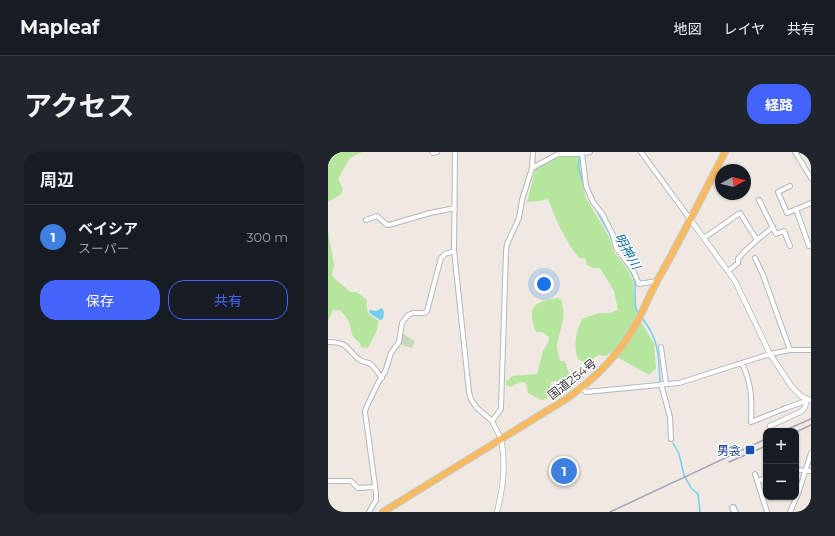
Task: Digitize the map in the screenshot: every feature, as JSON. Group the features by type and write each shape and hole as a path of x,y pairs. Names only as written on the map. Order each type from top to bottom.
{"highway":[{"name":"国道254号","path":"383,512 565,400 582,388 609,363 638,321 657,281 725,152"}],"street":[{"path":"432,152 437,152"},
{"path":"455,152 454,251 469,392 476,407 492,422 501,439 504,452 501,492 497,512"},
{"path":"492,422 502,409 507,244 519,218 522,200 532,168 533,152"},
{"path":"532,168 558,154 580,154 590,152"},
{"path":"641,152 735,281 770,354 796,393 809,400"},
{"path":"795,152 811,178"},
{"path":"580,154 586,186 593,202 603,215 613,235 616,248 633,270 639,284 657,281"},
{"path":"790,186 778,192 787,213 811,203"},
{"path":"759,200 776,234 784,231 790,246"},
{"path":"366,220 377,216 389,225 430,213 454,208"},
{"path":"796,209 809,246 811,245"},
{"path":"704,238 740,213 757,240"},
{"path":"728,271 738,262 738,259 743,253 772,227"},
{"path":"369,512 376,500 365,412 373,392 385,372 391,353 399,342 402,323 408,315 413,313 425,313 427,311 441,258 445,254 454,251"},
{"path":"755,258 763,275 790,350"},
{"path":"328,342 347,346 360,360 369,363 382,378"},
{"path":"661,347 663,384 670,417 671,439"},
{"path":"582,388 586,392 679,383 770,354 790,350 811,350"},
{"path":"742,363 750,384 752,422 809,400"},
{"path":"770,426 802,411 809,400"},
{"path":"790,512 798,494 811,453"},
{"path":"799,470 811,471"},
{"path":"755,474 767,512"},
{"path":"758,481 763,479"},
{"path":"328,481 351,481 358,488 375,487"}],"green space":[{"path":"328,152 362,152 350,158 338,179 342,188 341,193 328,202"},
{"path":"559,156 578,157 582,160 585,196 610,239 614,252 629,272 633,281 636,313 654,344 656,368 649,375 610,353 606,356 598,355 587,364 578,359 576,354 576,339 582,319 599,313 610,313 618,310 614,291 600,268 593,268 587,265 585,258 579,258 561,230 548,199 527,202 535,170"},
{"path":"328,231 334,265 332,276 350,292 357,292 367,300 369,314 378,320 376,332 368,348 361,347 360,343 352,334 349,322 341,311 333,310 328,321"},
{"path":"557,298 561,299 564,315 557,349 560,361 565,361 569,374 564,380 551,382 547,399 541,400 528,393 526,383 520,382 510,387 506,385 506,382 512,376 537,374 543,351 548,343 549,337 542,332 536,332 533,324 532,311 534,307 543,301"},
{"path":"403,334 415,341 412,348 400,344"}],"water":[{"path":"382,308 384,312 383,319 380,320 369,312 370,310 376,311"}],"waterway":[{"name":"明神川","path":"580,154 578,168 584,185"},
{"name":"明神川","path":"594,206 610,235 614,246"},
{"name":"明神川","path":"615,249 630,270 634,279 635,304 639,315"},
{"name":"明神川","path":"642,318 652,333 657,348 660,383"},
{"name":"明神川","path":"673,443 679,454 684,475 691,488 698,494 700,512"}],"railway":[{"path":"790,428 811,419"},
{"path":"799,431 811,425"},
{"path":"610,512 763,440"},
{"path":"729,462 763,447"}],"place":[{"name":"男衾","path":"750,450"},
{"name":"ベイシア","path":"564,471"}]}
